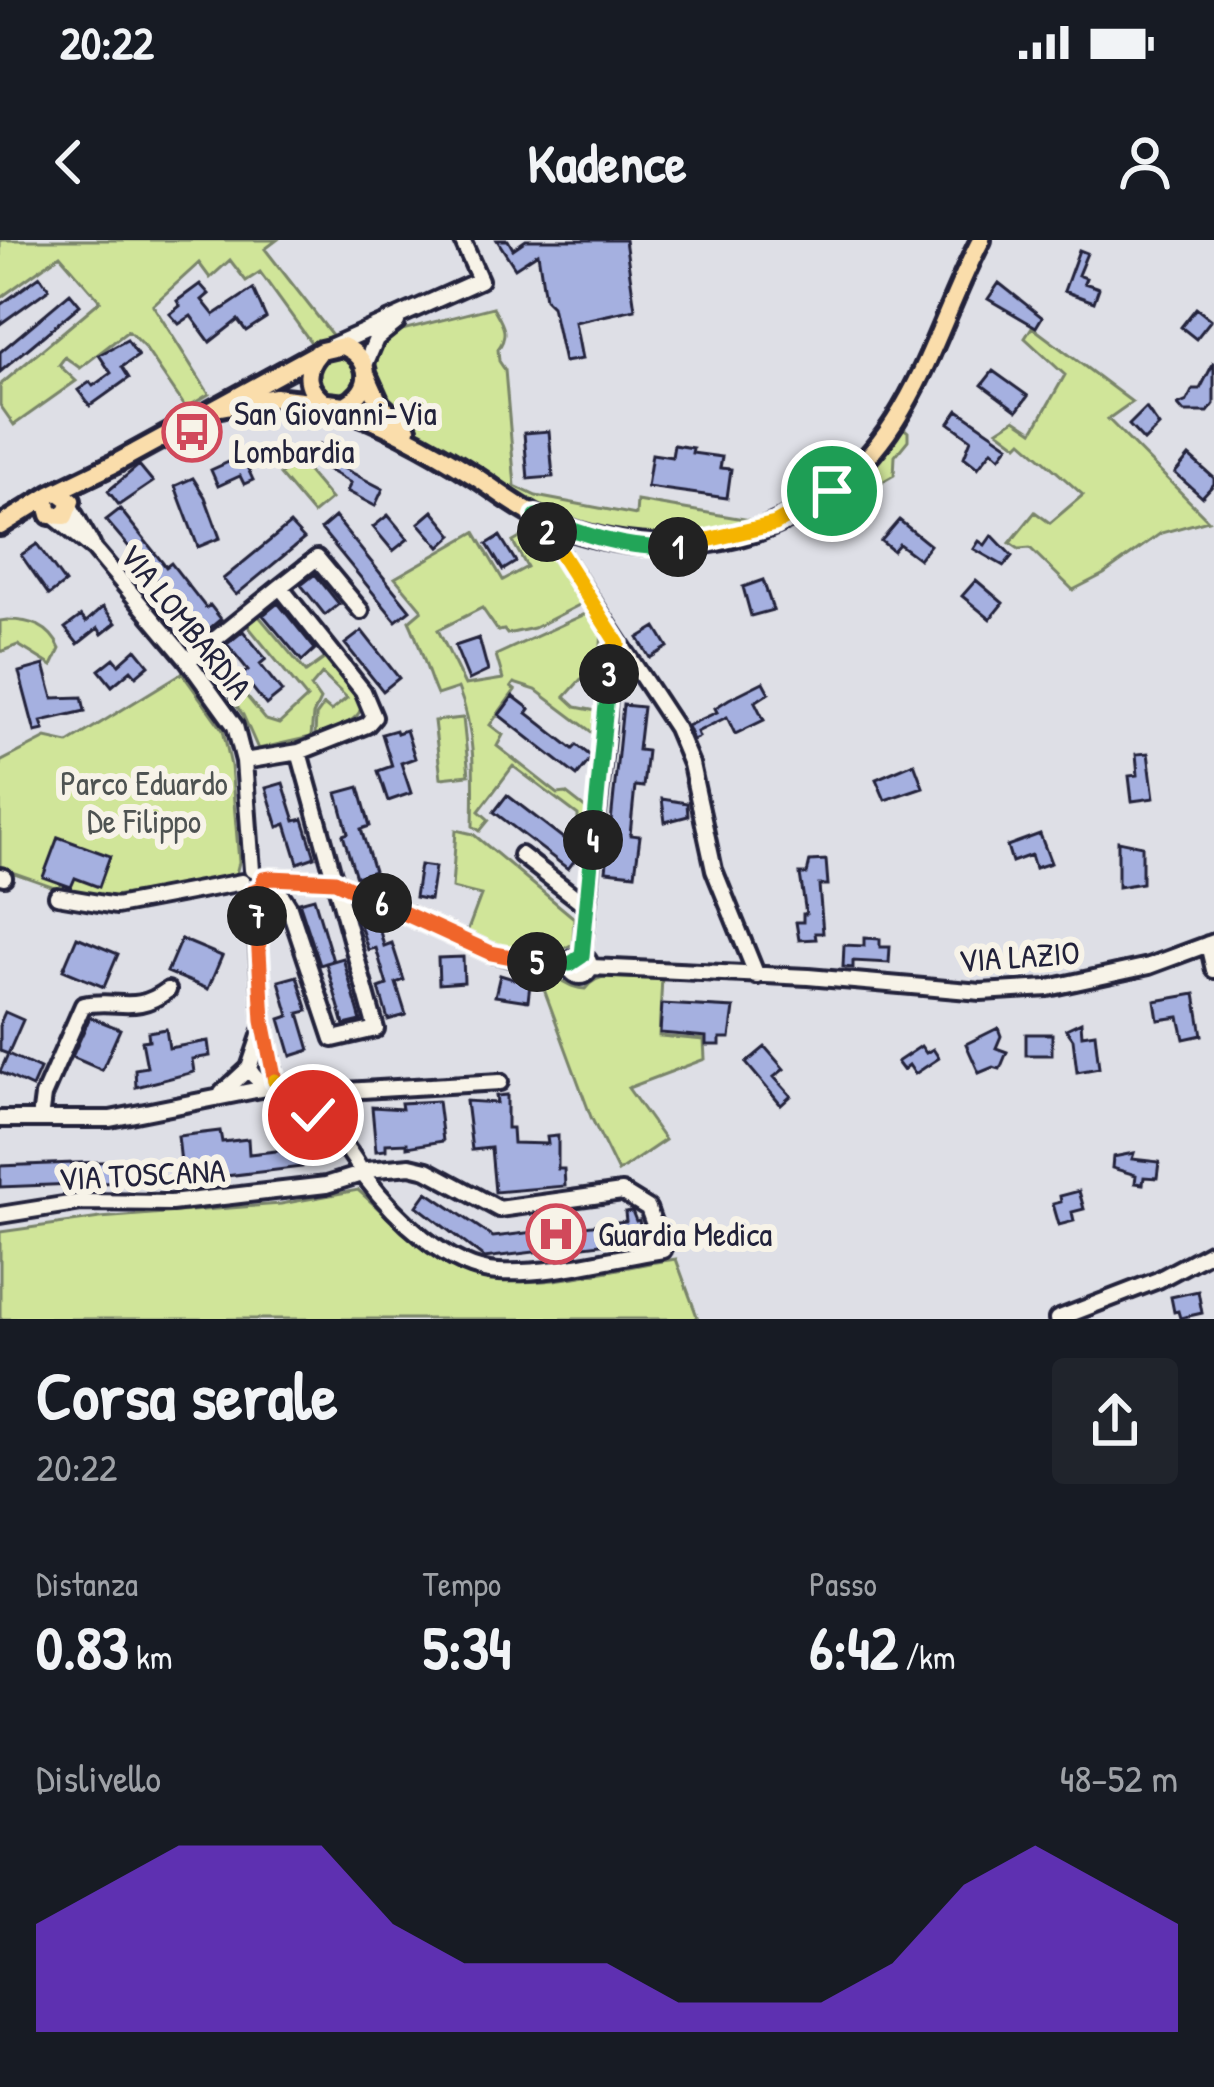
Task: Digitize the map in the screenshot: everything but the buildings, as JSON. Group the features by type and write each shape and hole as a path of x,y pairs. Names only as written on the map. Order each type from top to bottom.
{"main road":[{"path":"0,528 60,507 114,464 327,348 352,350 380,406 421,442 536,516 612,542 659,548 722,539 775,524 805,509 857,469 896,420 981,240"},
{"path":"327,348 313,358 308,378 310,388 330,404 354,400 365,386 366,371"},
{"path":"263,380 285,398"},
{"path":"221,407 285,398 330,404 421,442"}],"street":[{"path":"327,348 480,280 461,240"},
{"path":"366,371 376,339 416,309"},
{"name":"VIA LOMBARDIA","path":"60,507 188,661 235,727 244,761 257,880 263,1021 279,1088"},
{"path":"536,516 676,728 691,764 714,870 757,976"},
{"path":"188,661 316,558 361,611"},
{"path":"244,761 299,752 367,725 374,717 363,691 280,587"},
{"path":"580,970 610,652 618,644"},
{"path":"257,880 289,907 333,1039 376,1029 299,752"},
{"path":"521,855 579,900 587,901"},
{"name":"VIA LAZIO","path":"57,896 116,906 257,880 335,881 491,953 526,962 580,970 757,976 981,992 1048,988 1149,966 1211,944"},
{"path":"1211,944 1214,970"},
{"path":"33,1119 83,1005 150,1003 168,990"},
{"name":"VIA LOMBARDIA","path":"249,1068 263,1021"},
{"path":"218,1096 249,1068"},
{"name":"VIA TOSCANA","path":"0,1215 82,1202 171,1203 326,1185 362,1173 410,1166 427,1170 499,1209 622,1192 648,1208 663,1250 526,1271 480,1269 425,1236 362,1173 348,1147 279,1088 255,1080 249,1068"},
{"path":"0,1115 110,1119 279,1088 500,1082"},
{"path":"1057,1319 1158,1280 1214,1250"}],"green space":[{"path":"0,240 277,240 265,249 332,335 312,344 260,272 246,281 230,260 210,278 199,263 153,305 209,394 186,408 128,331 80,368 65,357 59,365 76,381 14,425 0,405 0,385 100,301 60,255 0,298"},
{"path":"493,307 504,333 498,349 505,370 515,486 536,496 636,515 637,501 750,520 669,537 586,528 525,502 399,417 375,379 375,359 383,341 390,333"},
{"path":"1032,327 1132,402 1108,419 1208,520 1161,533 1073,590 1030,548 1019,549 1010,543 1035,512 1050,523 1083,495 1022,441 1018,445 998,430 1015,419 1033,431 1065,375 1025,338"},
{"path":"332,353 350,356 361,376 349,397 325,396 315,382 318,364"},
{"path":"898,423 908,432 908,440 895,456 894,475 882,482 864,467"},
{"path":"298,460 331,499 313,514 280,475"},
{"path":"537,528 585,602 534,628 507,634 498,631 482,608 438,630 465,685 503,679 496,655 590,612 602,630 599,675 581,679 565,697 576,707 596,711 593,733 536,690 514,683 515,690 490,725 503,735 497,746 558,794 566,793 589,811 585,827 578,815 513,766 479,811 489,820 480,831 473,826 473,756 464,704 458,688 437,695 409,621 422,610 395,578 475,532 503,580 527,567 513,542"},
{"path":"258,615 306,672 328,656 358,696 359,713 315,736 316,716 324,705 331,711 347,698 322,674 311,687 320,700 313,715 311,737 258,749 243,715 204,660 216,650 233,670 229,675 266,720 279,724 307,698 247,625"},
{"path":"0,621 32,623 51,635 60,649 52,666 18,645 0,652"},
{"name":"Parco Eduardo De Filippo","path":"182,673 223,730 231,766 236,874 107,897 80,896 0,868 0,762 46,738 68,743"},
{"path":"463,718 469,775 441,778 434,721"},
{"path":"456,830 473,834 574,918 573,944 534,954 506,950 466,935 481,895 452,888"},
{"path":"538,973 585,989 610,975 662,977 659,1036 704,1040 705,1059 628,1088 665,1140 618,1172 591,1117"},
{"path":"358,1190 434,1256 488,1279 542,1281 676,1259 698,1319 0,1319 0,1232 100,1218 281,1204"}],"place":[{"name":"San Giovanni-Via Lombardia","path":"192,432"},
{"name":"Guardia Medica","path":"556,1234"}],"route":[{"path":"313,1115 280,1088 270,1065 254,891 264,879 335,881 459,940 526,962 570,964 582,956 610,652 618,644 536,516 612,542 659,548 694,545 775,524 832,491"}]}
